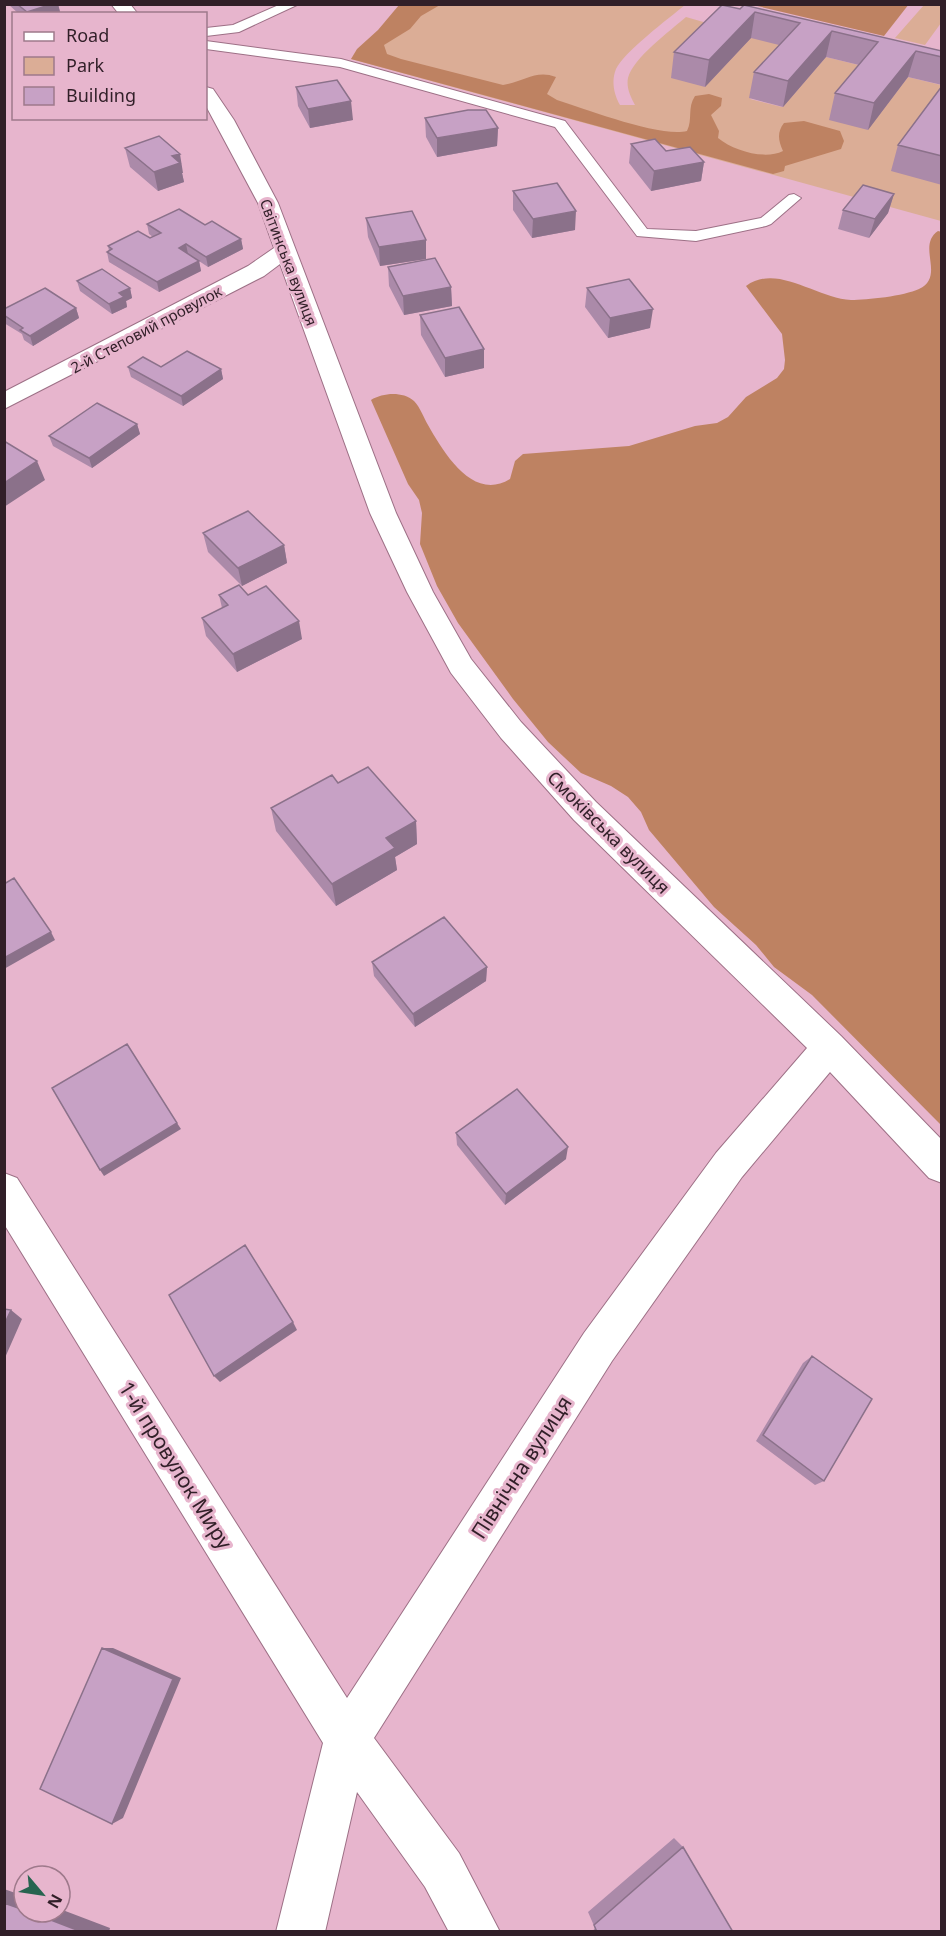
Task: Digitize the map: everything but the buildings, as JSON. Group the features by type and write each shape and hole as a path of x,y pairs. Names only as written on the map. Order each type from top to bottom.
{"street":[{"name":"Світинська вулиця","path":"207,94 225,120 268,203 356,441"},
{"name":"2-й Степовий провулок","path":"4,402 256,271 285,250"},
{"name":"Смоківська вулиця","path":"356,441 383,513 420,592 461,666 511,730 585,811 829,1047 942,1166"},
{"name":"Північна вулиця","path":"300,1932 347,1739 598,1347 729,1166 829,1047"},
{"name":"1-й провулок Миру","path":"4,1190 347,1739 442,1870 476,1932"}],"lane":[{"path":"207,32 235,28 293,4"},
{"path":"207,45 341,63 560,124 642,233 696,236 766,221 794,198"}],"green space":[{"path":"423,5 685,5 647,36 616,69 613,83 620,105 635,105 629,92 628,78 637,62 686,17 794,48 750,99 782,107 826,57 871,68 867,129 908,77 941,85 941,221 351,59"},
{"path":"924,5 942,5 941,23 925,45 895,38"}],"shaded area":[{"path":"753,4 909,4 884,36 753,5"},
{"path":"399,5 440,5 421,16 410,29 384,45 387,54 401,59 503,85 536,75 549,75 556,77 547,94 557,100 623,122 675,132 687,131 691,105 695,96 709,94 722,98 721,106 711,115 719,131 718,138 732,147 750,153 768,155 783,151 779,136 784,123 804,121 840,131 844,141 841,149 785,166 784,171 773,174 351,59 357,49 378,30"},
{"path":"938,231 942,232 941,1125 812,995 774,967 756,945 714,907 649,830 641,812 628,797 611,786 581,773 548,742 513,699 458,623 437,586 420,544 422,513 419,500 408,484 371,400 392,394 414,401 451,460 472,479 484,484 497,484 510,479 515,461 523,454 629,446 695,426 717,423 728,417 746,397 777,378 784,369 782,334 746,286 758,280 771,278 851,300 904,294 919,289 927,283 931,269 930,245 932,237"}]}
